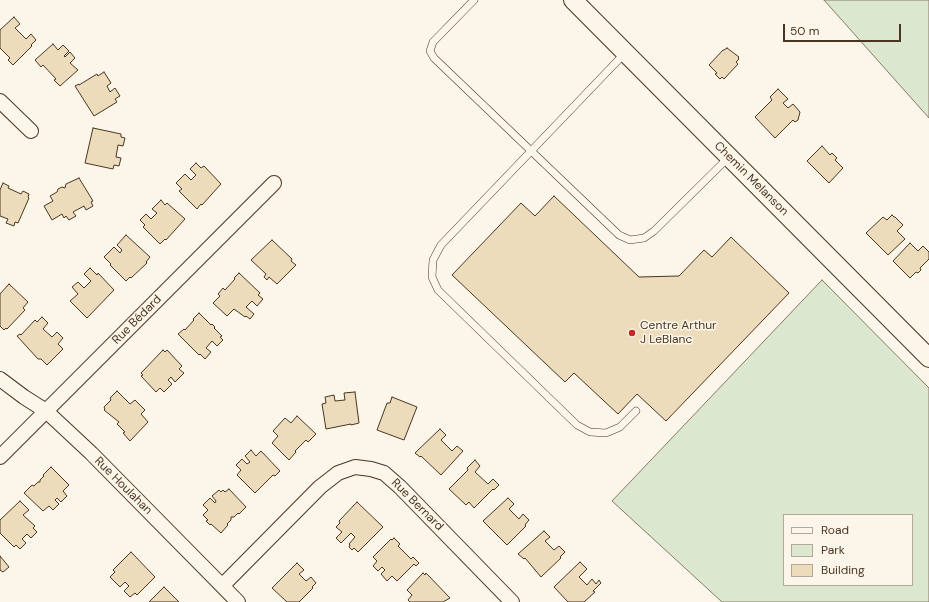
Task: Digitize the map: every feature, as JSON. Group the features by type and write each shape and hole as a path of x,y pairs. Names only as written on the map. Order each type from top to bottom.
{"street":[{"name":"Chemin Melanson","path":"573,0 929,358"},
{"path":"0,101 31,131"},
{"name":"Rue Bédard","path":"0,457 274,183"},
{"name":"Rue Houlahan","path":"0,379 46,411 91,453 223,585 238,602"},
{"name":"Rue Bernard","path":"223,585 320,487 338,473 355,467 371,469 384,473 400,486 512,602"}],"lane":[{"path":"474,0 433,42 430,51 434,58 619,235 630,240 644,238 654,231 729,157"},
{"path":"625,53 441,245 433,260 432,277 438,290 577,425 590,432 606,433 620,427 636,411"}],"green space":[{"path":"824,0 929,0 929,118"},
{"path":"822,280 929,388 929,602 722,602 612,501"}],"building":[{"path":"14,17 20,24 15,28 26,39 31,34 36,40 13,65 8,60 10,58 0,48 0,30"},
{"path":"53,44 58,50 63,45 69,51 64,56 65,57 70,52 75,58 70,63 78,70 60,86 54,80 56,79 43,65 41,67 35,60"},
{"path":"727,48 739,57 736,62 738,64 724,79 722,77 720,79 715,74 717,73 709,65 723,50"},
{"path":"104,72 111,83 107,86 110,92 115,88 120,96 115,99 117,102 94,116 75,86 97,74 98,76"},
{"path":"778,89 788,99 783,103 788,108 793,104 800,112 798,120 795,122 793,120 775,138 755,117 772,100 770,97"},
{"path":"93,128 121,134 121,137 125,138 123,146 118,145 116,157 121,158 119,166 114,165 113,169 85,163"},
{"path":"822,146 830,155 832,153 837,158 835,160 843,168 829,183 807,161"},
{"path":"196,163 201,168 204,166 221,184 197,209 179,191 182,189 176,183 185,174 191,180 196,175 190,169"},
{"path":"79,178 93,201 91,202 93,206 86,210 84,206 73,212 76,216 69,220 66,216 64,218 62,214 52,220 44,206 53,201 50,196 57,192 58,189 62,187 65,188 66,184"},
{"path":"3,183 9,186 8,188 21,194 23,191 29,194 29,198 18,223 15,222 14,226 6,223 8,219 0,216 0,190"},
{"name":"Centre Arthur J LeBlanc","path":"554,196 639,277 679,276 704,250 712,257 731,237 789,293 666,421 637,394 618,414 574,373 565,382 452,275 521,203 535,216"},
{"path":"161,200 165,205 167,203 185,219 166,240 165,239 160,244 143,227 145,225 140,220 146,214 151,219 157,213 152,209"},
{"path":"892,215 903,225 897,231 905,239 888,255 866,233 883,217 887,220"},
{"path":"126,235 150,257 146,262 147,263 126,281 104,257 114,247 120,253 122,250 117,245"},
{"path":"272,240 292,259 291,261 296,265 277,284 269,277 267,280 264,277 266,274 251,260"},
{"path":"910,243 918,251 923,246 929,252 929,259 920,268 921,270 918,273 916,272 910,278 893,261"},
{"path":"90,268 97,275 98,273 114,290 87,318 70,301 78,294 72,287 78,282 84,288 91,281 84,274"},
{"path":"239,273 260,293 258,295 263,299 257,306 252,301 246,307 254,314 250,319 234,309 227,316 213,303 220,296 218,294 223,288 225,290"},
{"path":"9,284 28,302 23,308 25,310 7,329 6,328 4,330 0,326 0,294"},
{"path":"199,313 215,327 214,328 222,336 220,337 223,340 217,346 212,341 206,348 211,352 205,359 178,334 184,329 185,330"},
{"path":"42,317 48,323 43,329 52,337 57,332 63,338 58,344 63,349 47,365 41,359 38,359 17,336 20,334 21,335 35,320 37,322"},
{"path":"163,350 165,352 167,350 182,366 179,369 184,373 175,382 171,377 168,380 172,384 164,392 160,388 156,392 141,376 143,375 141,373"},
{"path":"117,391 130,404 135,400 145,410 141,414 148,422 130,441 123,433 125,432 117,424 119,422 104,410 104,407 111,400 110,398"},
{"path":"355,392 359,423 326,429 322,404 326,403 325,397 334,395 335,401 345,400 344,393"},
{"path":"392,397 417,407 404,440 377,430 387,403 390,403"},
{"path":"297,416 316,434 308,442 306,440 295,451 296,452 289,460 272,443 278,436 273,431 285,418 291,423"},
{"path":"440,429 446,435 441,440 452,451 457,446 463,451 441,475 421,456 420,457 415,453"},
{"path":"251,450 256,456 261,451 280,471 275,476 273,475 255,493 237,475 241,470 236,465 242,459 247,464 250,462 245,456"},
{"path":"475,460 480,466 475,472 488,484 493,479 499,485 474,508 469,502 466,505 449,489 468,470 467,468"},
{"path":"51,467 69,485 63,491 67,496 61,502 57,498 55,500 59,504 53,510 49,506 43,511 24,493 32,485 34,486 40,482 44,476 43,475"},
{"path":"229,489 246,507 239,514 238,513 234,517 231,517 231,520 227,524 228,525 221,533 206,521 208,520 203,515 208,510 203,505 210,498 215,503 216,501 212,496 219,490 221,492 223,490 225,492"},
{"path":"508,498 514,504 509,509 519,519 523,514 529,520 525,525 526,526 507,545 483,521"},
{"path":"20,501 29,510 23,515 35,526 33,528 37,532 31,538 27,534 22,539 26,543 20,549 16,545 14,547 0,533 0,520"},
{"path":"357,502 383,527 358,552 354,548 352,550 349,547 349,544 355,537 351,533 341,543 336,538 342,532 336,527 340,523 339,521"},
{"path":"544,531 550,537 545,541 554,550 559,546 565,552 560,557 561,558 541,577 525,558 524,559 518,554"},
{"path":"394,538 400,544 398,546 411,559 413,557 419,563 416,566 414,564 397,581 392,576 387,581 381,574 385,570 382,567 378,571 373,566 377,561 373,557 391,539 392,540"},
{"path":"131,552 155,577 137,595 135,593 130,597 124,591 129,586 125,582 120,587 110,577 115,572 113,570"},
{"path":"0,556 9,567 3,572 0,570"},
{"path":"580,562 587,569 579,577 587,585 592,579 596,584 599,580 601,583 593,591 595,592 584,602 568,602 554,587"},
{"path":"297,563 304,570 299,574 306,581 311,577 316,583 299,602 287,602 272,588"},
{"path":"423,573 425,575 426,573 450,598 443,602 410,602 408,600 412,595 407,590"},
{"path":"164,587 179,602 149,602"}],"place":[{"name":"Centre Arthur J LeBlanc","path":"632,333"}]}
